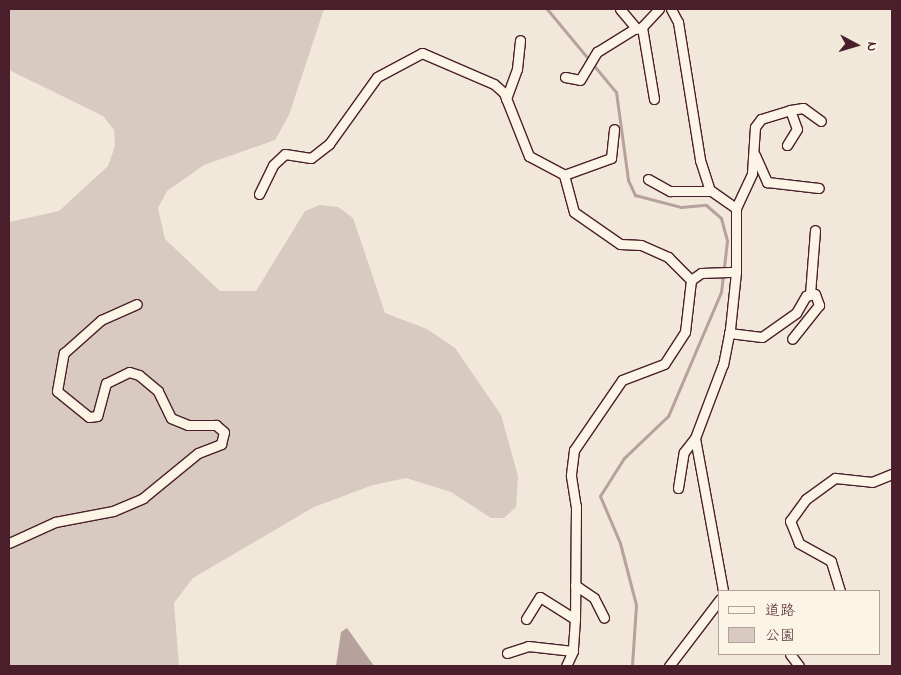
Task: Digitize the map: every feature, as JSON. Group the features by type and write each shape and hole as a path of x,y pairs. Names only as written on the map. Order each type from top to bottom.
{"street":[{"path":"620,9 638,28 654,99"},
{"path":"565,77 580,80 590,68 596,55 638,28 659,9"},
{"path":"671,9 678,22 700,160 711,191"},
{"path":"506,99 517,68 520,40"},
{"path":"260,194 273,165 285,154 311,158 329,144 377,77 422,53 494,84 506,99 529,156 564,175 574,212 620,244 641,245 668,257 691,280"},
{"path":"678,488 684,452 695,438 729,333 736,208 752,173 755,127 761,119 803,108 821,121"},
{"path":"787,145 797,129 790,110"},
{"path":"564,175 612,158 614,129"},
{"path":"753,153 766,182 819,188"},
{"path":"648,179 670,191 711,191 736,208"},
{"path":"729,333 762,337 796,313 810,294 815,230"},
{"path":"691,280 716,272 733,272"},
{"path":"566,666 573,651 575,619 576,506 571,476 574,450 622,380 664,364 685,332 691,280"},
{"path":"792,339 819,305 819,298 810,294"},
{"path":"9,543 55,522 113,511 143,498 198,453 222,444 224,432 216,425 188,425 171,418 158,391 138,375 129,372 106,383 97,416 89,417 57,391 64,353 101,320 137,304"},
{"path":"695,438 723,590"},
{"path":"840,590 831,561 799,544 790,520 806,499 834,478 872,482 892,474"},
{"path":"575,585 594,598 604,618"},
{"path":"526,619 540,598 575,619"},
{"path":"669,666 718,601"},
{"path":"507,653 528,646 573,651"}],"green space":[{"path":"9,9 324,9 289,115 275,140 204,165 167,191 158,208 165,239 220,291 256,291 305,211 320,205 338,207 353,218 385,313 427,329 455,348 501,415 518,476 516,507 504,518 491,518 451,492 406,478 373,485 314,507 193,578 174,603 179,666 9,666 9,222 59,211 108,166 115,146 114,130 103,116 9,70"}],"shaded area":[{"path":"347,628 374,666 336,666 341,632"}],"waterway":[{"path":"547,9 616,92 628,180 635,195 681,207 706,205 721,218 727,241 721,292 668,416 624,458 600,496 620,543 636,605 632,666"}]}
